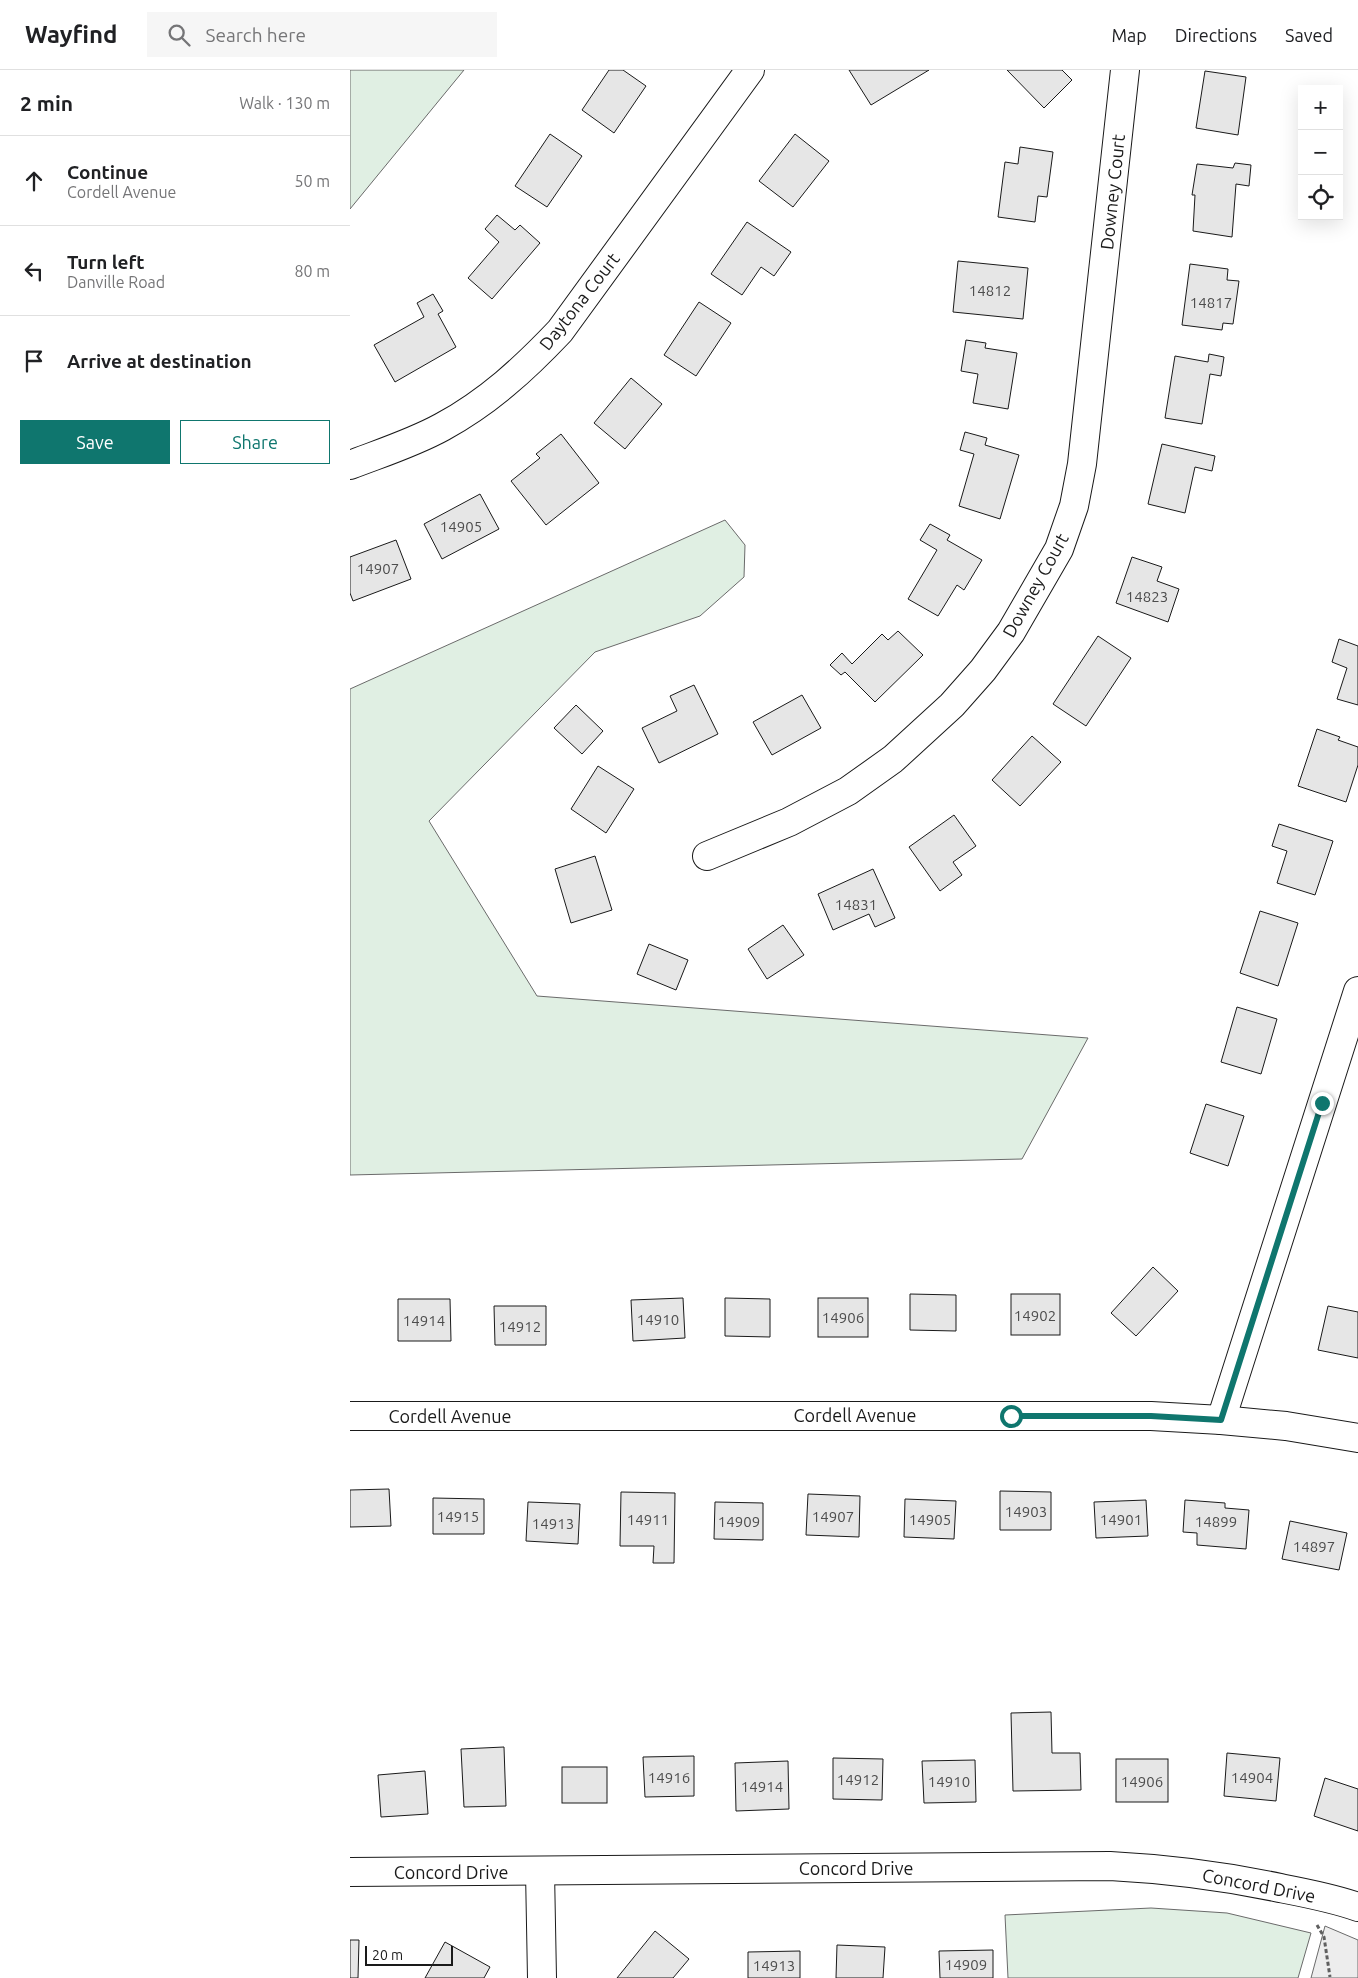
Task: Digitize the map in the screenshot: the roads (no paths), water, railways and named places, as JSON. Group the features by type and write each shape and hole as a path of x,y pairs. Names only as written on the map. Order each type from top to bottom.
{"street":[{"name":"Daytona Court","path":"350,465 405,444 442,427 485,400 525,368 560,331 750,70"},
{"name":"Downey Court","path":"707,856 789,822 848,791 894,759 952,705 983,670 1011,632 1059,549 1074,506 1082,464 1125,70"},
{"path":"1221,1420 1358,991"},
{"name":"Cordell Avenue","path":"350,1416 1151,1416 1286,1426 1358,1438"},
{"name":"Concord Drive","path":"350,1872 1119,1867 1156,1869 1233,1878 1309,1894 1358,1907"},
{"path":"540,1871 542,1978"}]}
